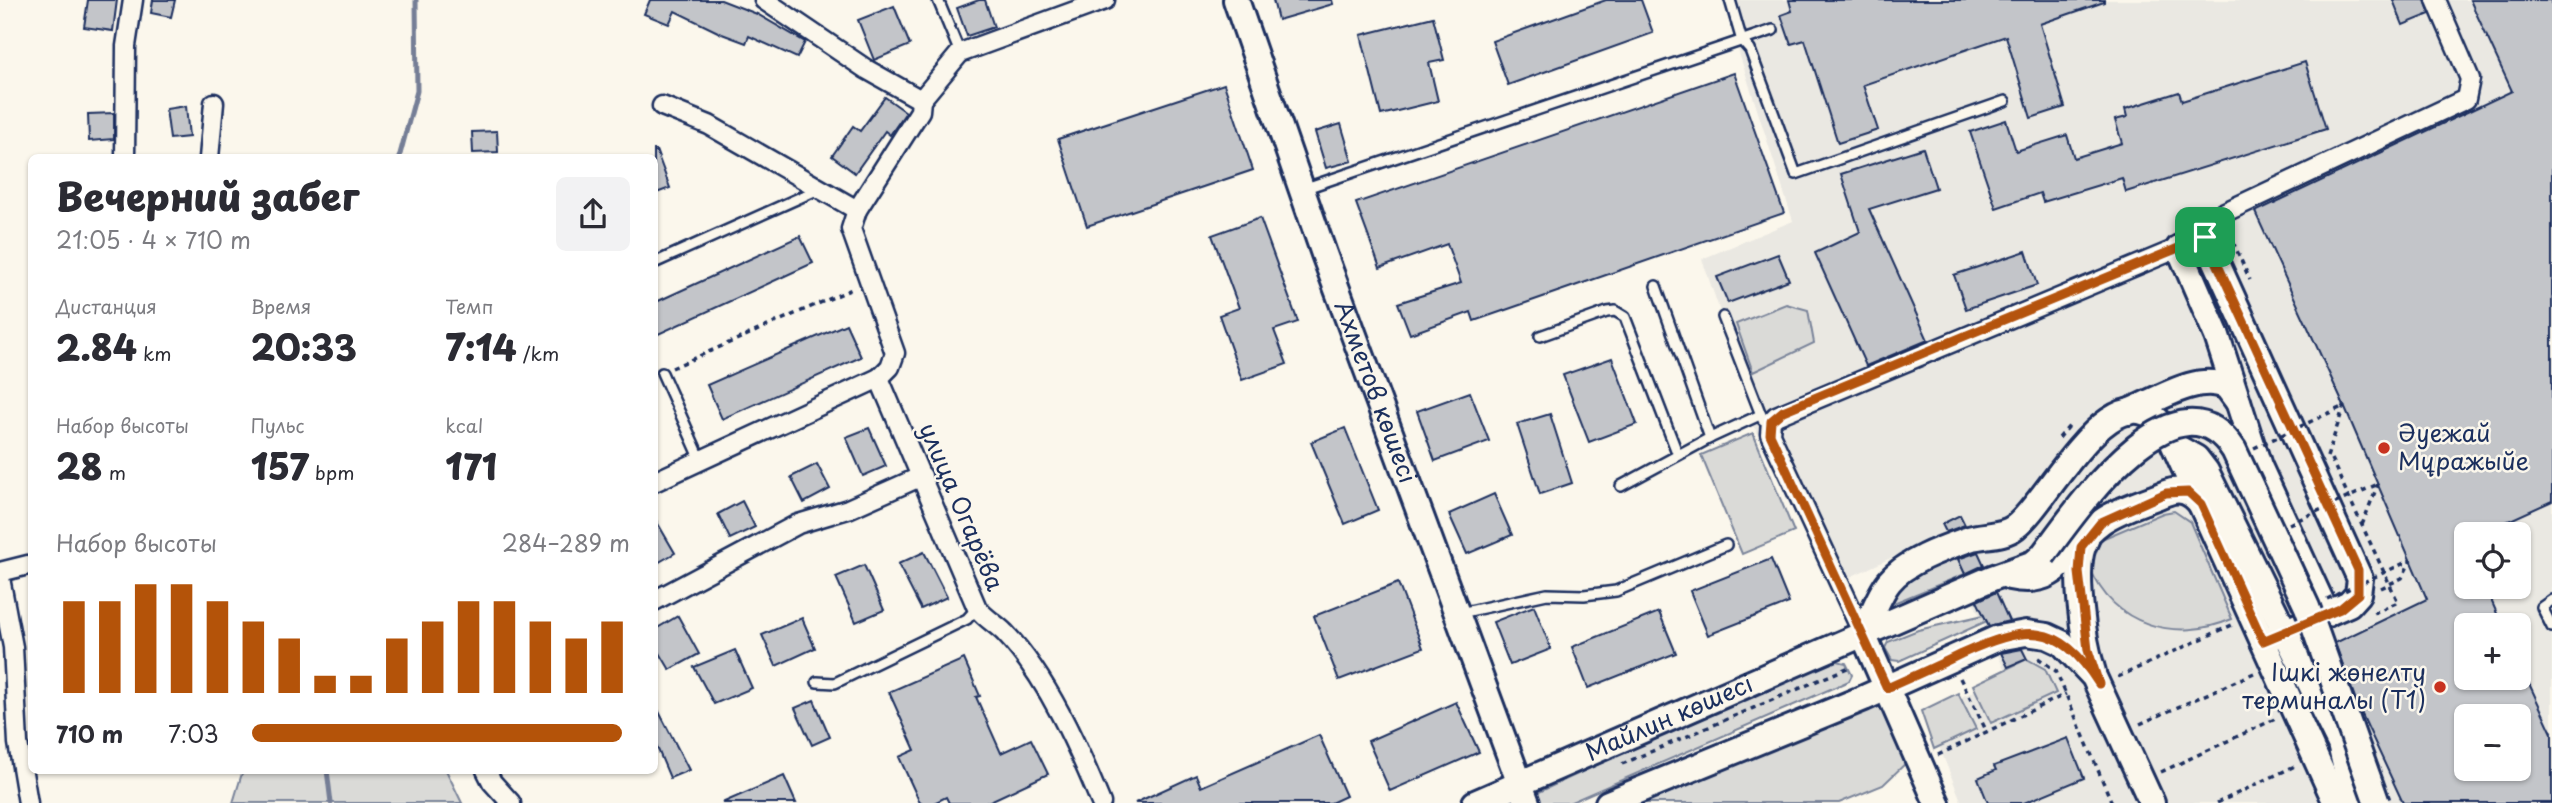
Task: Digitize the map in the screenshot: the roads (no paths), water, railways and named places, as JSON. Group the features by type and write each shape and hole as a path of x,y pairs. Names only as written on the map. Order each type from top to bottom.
{"street":[{"path":"125,154 126,46 133,0"},
{"path":"764,0 866,69 921,100"},
{"path":"658,480 879,378 890,367 895,353 851,229 857,210 920,111 921,100 960,53 1105,0"},
{"name":"Ахметов көшесі","path":"1236,0 1455,614 1523,793"},
{"path":"1937,803 1863,634 1770,434 1771,421 1783,411 2205,237 2221,214 2466,99 2470,79 2436,0"},
{"path":"209,154 214,103"},
{"path":"662,106 709,125 857,210"},
{"path":"2205,237 2358,570 2358,594 2349,604 2317,611 2274,636"},
{"path":"2179,248 2217,336 2259,466 2317,611 2377,803"},
{"name":"улица Огарёва","path":"879,378 977,608 988,623 1004,632 1060,712 1101,803"},
{"path":"1863,634 1888,583 1900,571 1969,539 2014,528 2095,431 2124,414 2192,385 2208,382 2227,387 2239,406"},
{"path":"2124,414 2141,411 2152,415 2164,426 2201,504 2274,636 2340,744 2354,803"},
{"name":"Майлин көшесі","path":"1475,803 1523,793 1863,634 1992,578 2034,563 2111,469 2157,434 2183,424 2213,428 2228,440 2272,531 2317,611"},
{"path":"2175,447 2196,458 2206,471 2274,636 2336,803"},
{"path":"658,599 798,524 848,509 922,476"},
{"path":"1992,578 2042,578 2059,568 2088,536 2110,517 2171,491 2188,492 2201,504"},
{"path":"2088,536 2079,554 2079,572 2090,661 2106,682 2152,803"},
{"path":"0,572 28,565"},
{"path":"0,578 13,647 18,743 28,803"},
{"path":"1608,803 1887,688 1998,638 2025,632 2046,636 2062,643 2106,682"},
{"path":"488,774 512,803"}],"lane":[{"path":"938,0 960,53"},
{"path":"1731,0 1742,40 1750,50 1796,174 2005,102"},
{"path":"1302,189 1773,30"},
{"path":"658,261 819,189"},
{"path":"1656,286 1710,438"},
{"path":"1540,336 1607,312 1615,311 1625,317 1678,455"},
{"path":"1723,317 1760,415 1770,434"},
{"path":"662,373 701,460"},
{"path":"1621,486 1710,438 1760,415"},
{"path":"1455,614 1546,594 1584,595 1616,591 1726,545"},
{"path":"2552,600 2542,607 2552,628"},
{"path":"817,682 835,683 967,619 977,608"}],"waterway":[{"path":"400,154 417,91 416,0"},
{"path":"327,774 331,803"}],"place":[{"name":"Әуежай Мұражыйе","path":"2384,448"},
{"name":"Ішкі жөнелту терминалы (Т1)","path":"2440,687"}]}
